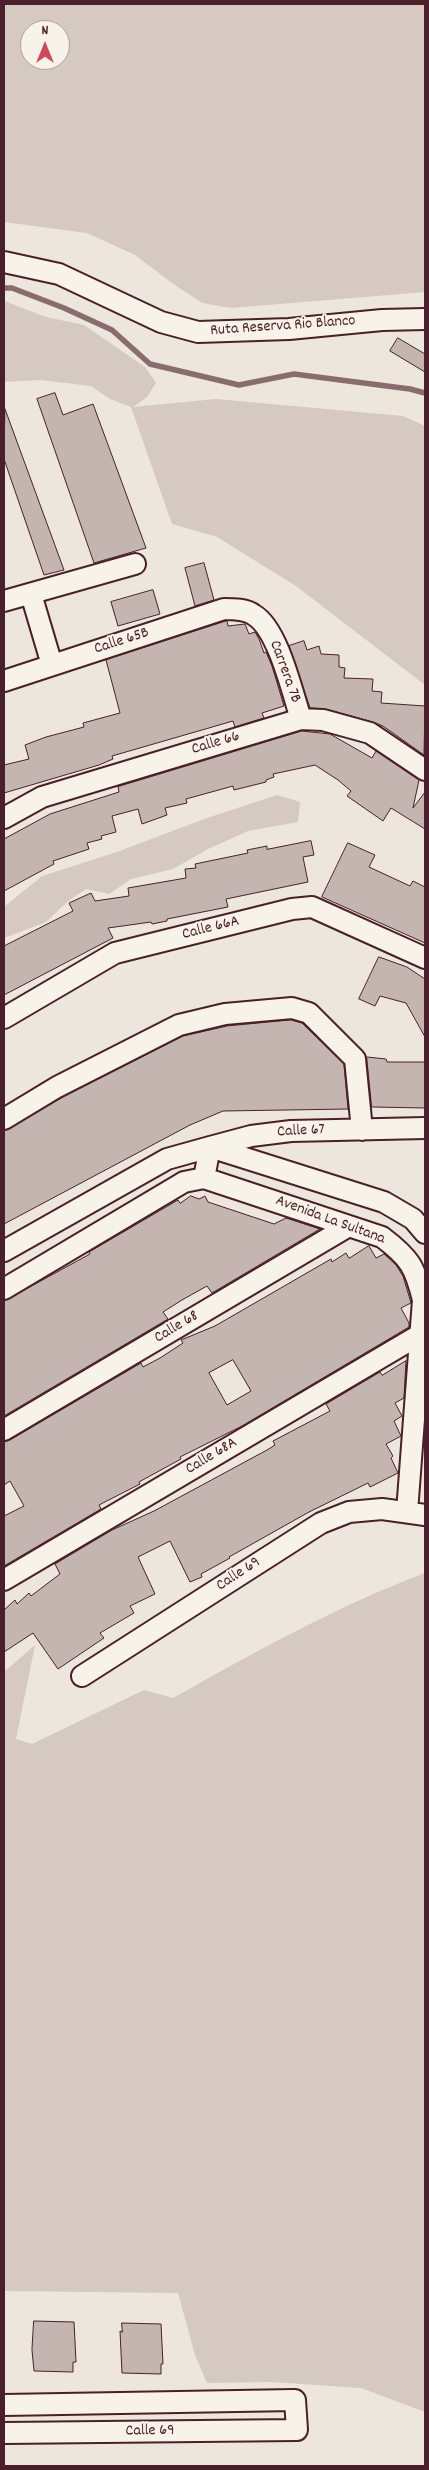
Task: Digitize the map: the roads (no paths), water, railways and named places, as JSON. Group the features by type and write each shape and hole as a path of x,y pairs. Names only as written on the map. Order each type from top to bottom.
{"street":[{"name":"Ruta Reserva Rio Blanco","path":"4,262 59,274 161,322 198,332 289,329 382,320 425,319"},
{"path":"4,601 135,564"},
{"path":"31,594 52,665"},
{"name":"Calle 65B","path":"4,681 224,609 240,610"},
{"name":"Carrera 7B","path":"240,610 255,615 277,643 301,719"},
{"name":"Calle 66","path":"4,818 42,797 301,719 323,720 370,733 425,770"},
{"name":"Calle 66A","path":"4,1018 115,953 292,909 312,907 425,958"},
{"path":"4,1119 58,1087 179,1025 225,1014 292,1008 310,1014 355,1059 362,1130"},
{"name":"Calle 67","path":"210,1147 251,1136 291,1131 425,1128"},
{"path":"4,1251 167,1159 210,1147 204,1178 184,1182 4,1288"},
{"name":"Avenida La Sultana","path":"210,1147 384,1202 413,1220 425,1233"},
{"name":"Avenida La Sultana","path":"204,1178 382,1237 400,1251 416,1271 423,1300 416,1514"},
{"name":"Calle 68","path":"4,1430 350,1226"},
{"name":"Calle 68A","path":"4,1580 421,1334"},
{"name":"Calle 69","path":"82,1676 321,1523 350,1512 382,1509 416,1514"},
{"name":"Calle 69","path":"4,2405 295,2400 297,2430 4,2433"}],"waterway":[{"path":"4,288 12,288 64,308 112,330 150,364 239,385 294,374 410,389 425,393"}]}
